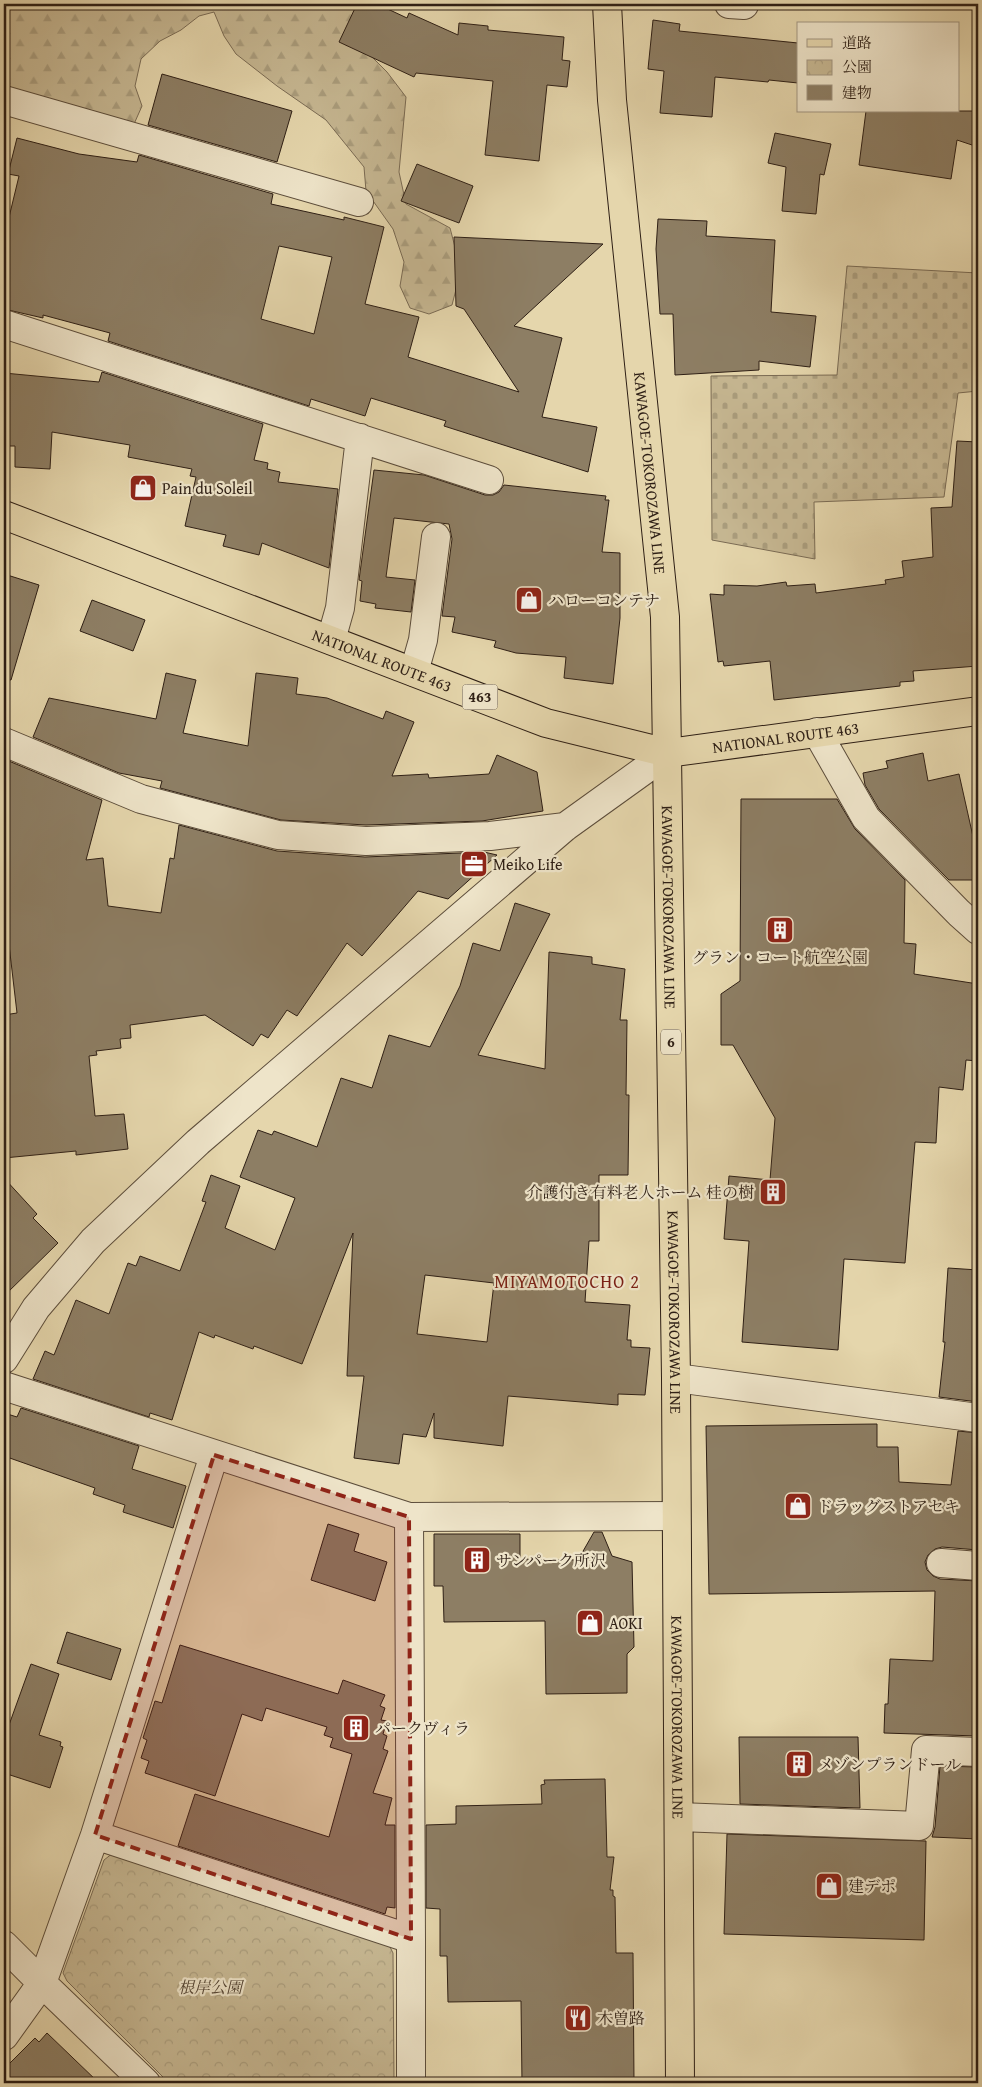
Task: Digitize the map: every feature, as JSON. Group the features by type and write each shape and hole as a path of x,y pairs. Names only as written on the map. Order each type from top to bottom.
{"main road":[{"name":"KAWAGOE-TOKOROZAWA LINE","path":"607,4 612,100 665,617 676,1378 680,2083"},
{"name":"NATIONAL ROUTE 463","path":"4,515 553,725 668,753 978,711"}],"street":[{"path":"4,100 359,202"},
{"path":"4,324 489,480"},
{"path":"331,640 340,608 360,438"},
{"path":"414,672 423,640 436,536"},
{"path":"817,732 866,818 978,930"},
{"path":"4,742 142,799 278,835 366,841 490,836 565,827"},
{"path":"5,1354 36,1308 93,1241 205,1136 565,827 668,753"},
{"path":"676,1378 978,1418"},
{"path":"4,1386 409,1517 676,1516"},
{"path":"4,2036 42,1983 95,1835 214,1455"},
{"path":"409,1517 411,2083"},
{"path":"942,1563 978,1566"},
{"path":"679,1818 919,1826 926,1750 978,1752"},
{"path":"95,1835 411,1939"},
{"path":"4,1945 146,2083"}],"highlighted area":[{"path":"214,1455 409,1517 411,1939 95,1835"}],"green space":[{"path":"4,4 377,4 372,9 363,48 387,72 406,97 399,172 406,204 450,228 461,270 452,305 429,314 410,308 400,286 404,262 393,229 366,191 364,167 326,120 277,86 236,54 224,36 214,12 199,16 181,30 160,41 141,59 135,86 142,106 134,124 4,89"},
{"path":"847,266 978,273 978,391 958,393 944,497 814,502 815,559 712,540 711,376 837,375"},
{"name":"根岸公園","path":"113,1853 388,1943 393,1953 394,2083 169,2083 67,1981 63,1973 104,1860"}],"building":[{"path":"357,4 377,4 407,18 409,13 458,35 459,23 488,26 488,30 564,37 562,60 570,61 567,87 547,85 539,161 485,155 493,81 416,73 414,77 339,42"},
{"path":"653,20 680,24 679,31 797,43 797,83 715,77 712,117 660,113 664,71 648,69"},
{"path":"162,74 292,111 277,162 148,125"},
{"path":"978,111 978,147 957,140 951,179 859,165 866,112"},
{"path":"775,133 831,144 824,175 820,174 816,214 782,211 786,167 768,163"},
{"path":"17,138 79,154 137,162 139,155 273,194 271,204 344,220 344,217 384,227 365,304 419,317 408,357 519,392 464,309 456,306 454,237 603,244 514,326 562,338 542,417 597,427 588,472 444,426 446,421 371,398 365,416 311,399 309,406 108,341 110,333 43,315 43,318 4,309 4,238 19,176 8,174","holes":["279,246 332,257 314,334 261,319"]},
{"path":"417,164 473,186 459,223 401,201"},
{"path":"658,219 707,221 706,236 775,240 771,312 816,316 810,367 759,361 759,370 675,375 673,314 660,314 656,249"},
{"path":"102,372 263,424 254,460 268,463 267,469 280,472 278,482 338,489 329,568 262,543 259,555 223,546 226,535 185,526 196,477 190,476 192,469 128,457 130,445 52,432 50,469 15,467 15,446 4,446 4,373 99,382"},
{"path":"957,441 978,442 978,666 913,671 914,681 900,682 900,686 774,700 770,661 724,666 723,661 718,662 710,594 724,595 724,585 757,586 786,582 787,586 815,584 816,593 886,584 885,580 904,577 902,561 933,557 931,508 952,507"},
{"path":"374,470 424,475 485,495 493,495 499,492 504,485 606,496 605,500 609,500 602,552 620,553 620,618 613,684 564,678 566,657 516,653 494,647 496,641 452,632 455,617 442,616 452,539 449,524 394,518 386,577 415,580 411,612 375,608 376,604 360,601 362,581 359,580"},
{"path":"4,574 39,585 11,680 4,679"},
{"path":"92,600 145,620 133,651 80,631"},
{"path":"166,673 196,680 183,733 248,746 256,673 298,678 296,694 327,698 383,719 386,711 414,722 392,776 428,774 429,778 489,774 497,755 537,772 543,811 482,821 366,825 281,820 160,788 162,781 119,773 33,737 49,698 156,719"},
{"path":"923,753 928,781 959,774 976,850 976,880 949,880 879,809 865,785 863,773 888,768 886,761"},
{"path":"4,759 102,800 86,860 103,858 108,906 161,913 170,858 174,859 179,825 277,851 365,857 484,852 497,855 448,899 418,891 362,956 347,943 297,1016 287,1010 268,1038 261,1034 253,1046 205,1015 130,1025 131,1038 120,1039 121,1048 96,1051 97,1055 89,1056 95,1116 124,1114 128,1149 76,1155 76,1151 4,1158 4,1015 17,1013 4,902"},
{"path":"741,799 837,799 855,829 905,880 904,943 916,944 914,974 978,984 978,1061 966,1060 963,1090 939,1087 936,1143 915,1142 905,1263 844,1259 838,1350 742,1342 749,1241 724,1239 729,1176 770,1180 775,1118 733,1045 721,1045 721,994 740,981"},
{"path":"515,903 550,914 478,1055 545,1069 549,952 592,957 592,964 625,969 620,1020 627,1020 626,1095 629,1095 628,1175 599,1175 599,1241 589,1241 585,1302 630,1305 627,1340 631,1340 631,1347 650,1348 645,1395 618,1394 618,1405 508,1396 503,1446 434,1438 434,1413 426,1437 403,1434 399,1464 354,1458 364,1376 347,1376 353,1233 302,1364 254,1346 253,1349 215,1335 214,1338 199,1332 172,1420 150,1413 149,1417 33,1379 45,1351 54,1355 76,1300 109,1314 128,1263 136,1266 140,1256 180,1271 206,1202 202,1201 211,1175 240,1186 225,1228 275,1250 295,1198 240,1177 258,1130 272,1135 274,1131 317,1147 341,1078 372,1088 389,1035 430,1047 460,986 473,943 500,951","holes":["425,1275 494,1283 487,1342 417,1334"]},
{"path":"4,1178 37,1214 33,1218 58,1243 4,1296"},
{"path":"948,1268 978,1270 978,1402 939,1397 945,1342 943,1342"},
{"path":"21,1408 139,1446 132,1469 186,1486 173,1528 123,1512 125,1505 93,1494 95,1488 4,1456 4,1413 17,1417"},
{"path":"877,1424 877,1447 898,1447 899,1482 951,1485 958,1431 978,1433 978,1550 942,1547 935,1549 928,1555 925,1562 927,1570 933,1576 940,1579 978,1581 978,1736 884,1733 885,1704 888,1704 890,1659 933,1661 935,1591 709,1594 706,1426"},
{"path":"328,1524 359,1534 354,1551 387,1562 375,1601 311,1580"},
{"path":"594,1532 602,1532 612,1556 632,1562 634,1647 627,1654 627,1693 546,1694 545,1621 444,1622 443,1586 434,1586 434,1534 520,1534 520,1559 578,1560"},
{"path":"67,1632 121,1649 111,1680 57,1663"},
{"path":"180,1645 338,1694 343,1680 385,1695 380,1706 385,1708 381,1720 387,1721 383,1734 387,1736 383,1749 388,1751 373,1793 392,1798 385,1825 395,1825 395,1908 387,1907 385,1914 178,1846 195,1794 329,1837 352,1754 330,1747 333,1738 324,1735 327,1727 266,1708 262,1721 242,1714 215,1796 145,1773 149,1761 141,1758 147,1740 143,1738 155,1701 162,1703"},
{"path":"31,1664 59,1674 39,1735 61,1742 60,1746 63,1747 50,1788 4,1773 4,1723 9,1725"},
{"name":"メゾンプランドール","path":"739,1737 858,1737 860,1808 740,1804"},
{"path":"940,1766 978,1767 978,1839 932,1837 935,1827"},
{"path":"605,1779 607,1857 614,1857 610,1890 613,1890 613,1896 615,1897 616,1953 633,1953 634,2083 522,2083 521,2001 448,2002 447,1956 440,1956 440,1909 426,1908 426,1825 456,1824 456,1806 542,1804 541,1785 545,1784 544,1780"},
{"path":"727,1834 926,1841 924,1940 724,1934"},
{"path":"47,2033 99,2083 4,2083 4,2069 35,2038 39,2042"}],"place":[{"name":"Pain du Soleil","path":"143,488"},
{"name":"ハローコンテナ","path":"529,600"},
{"name":"Meiko Life","path":"474,864"},
{"name":"グラン・コート航空公園","path":"780,930"},
{"name":"介護付き有料老人ホーム 桂の樹","path":"773,1192"},
{"name":"ドラッグストアセキ","path":"798,1506"},
{"name":"サンパーク所沢","path":"477,1560"},
{"name":"AOKI","path":"590,1623"},
{"name":"パークヴィラ","path":"356,1728"},
{"name":"メゾンプランドール","path":"799,1764"},
{"name":"建デポ","path":"829,1886"},
{"name":"木曽路","path":"578,2018"}],"district":[{"name":"MIYAMOTOCHO 2","path":"567,1282"}]}
